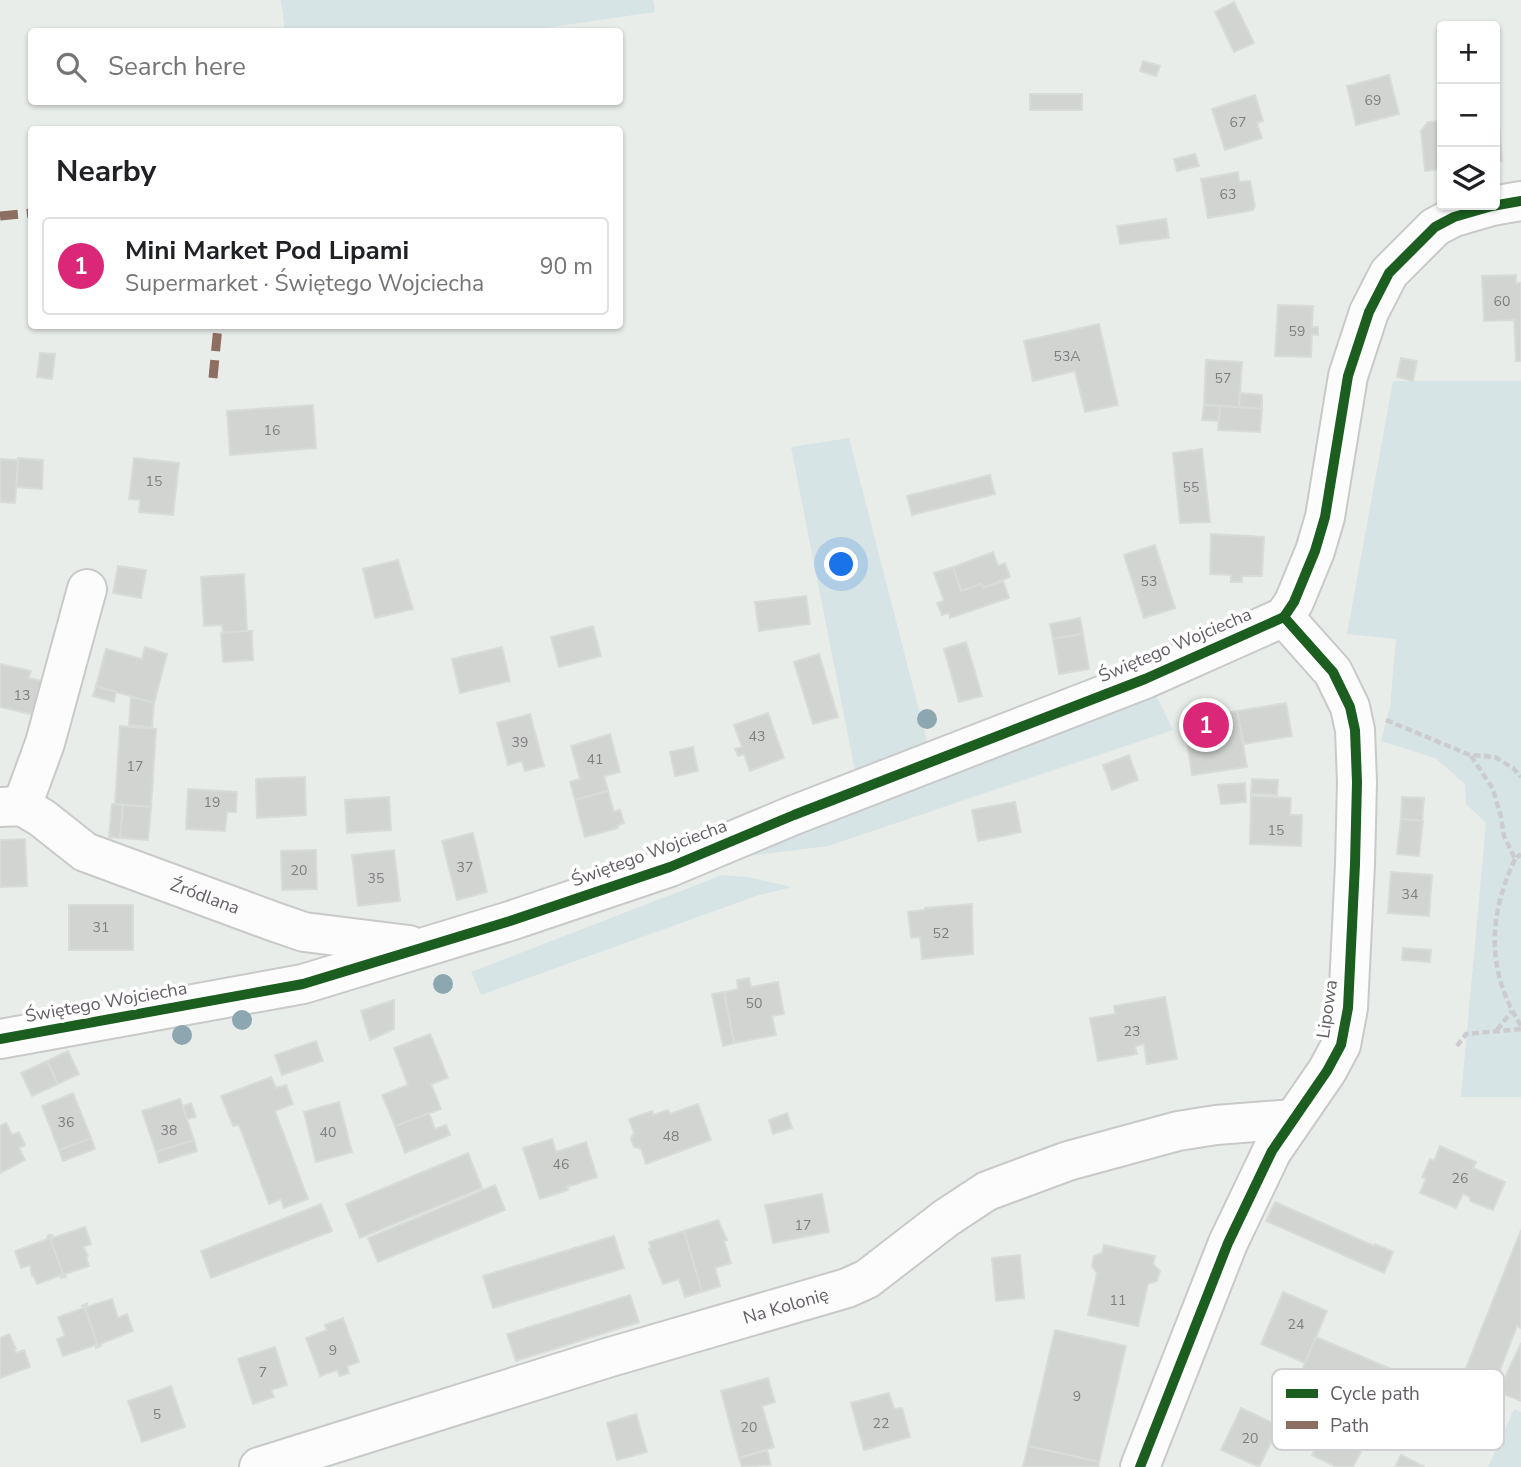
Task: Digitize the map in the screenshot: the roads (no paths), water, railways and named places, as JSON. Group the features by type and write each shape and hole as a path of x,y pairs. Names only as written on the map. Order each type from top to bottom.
{"street":[{"path":"1284,617 1294,602 1315,551 1325,517 1348,376 1369,312 1389,273 1435,227 1454,217 1521,201"},
{"path":"11,807 45,743 87,589"},
{"name":"Świętego Wojciecha","path":"0,1039 303,984 670,867 794,815 1145,679 1284,617"},
{"name":"Lipowa","path":"1140,1467 1228,1243 1272,1151 1327,1072 1341,1045 1344,1032 1349,995 1357,782 1355,730 1350,707 1333,672 1284,617"},
{"name":"Źródlana","path":"11,807 42,818 85,852 253,915 304,932 425,947"},
{"name":"Na Kolonię","path":"259,1467 607,1358 847,1288 867,1279 946,1218 987,1191 1068,1161 1178,1131 1293,1119"}],"place":[{"name":"Mini Market Pod Lipami","path":"1206,725"}]}
